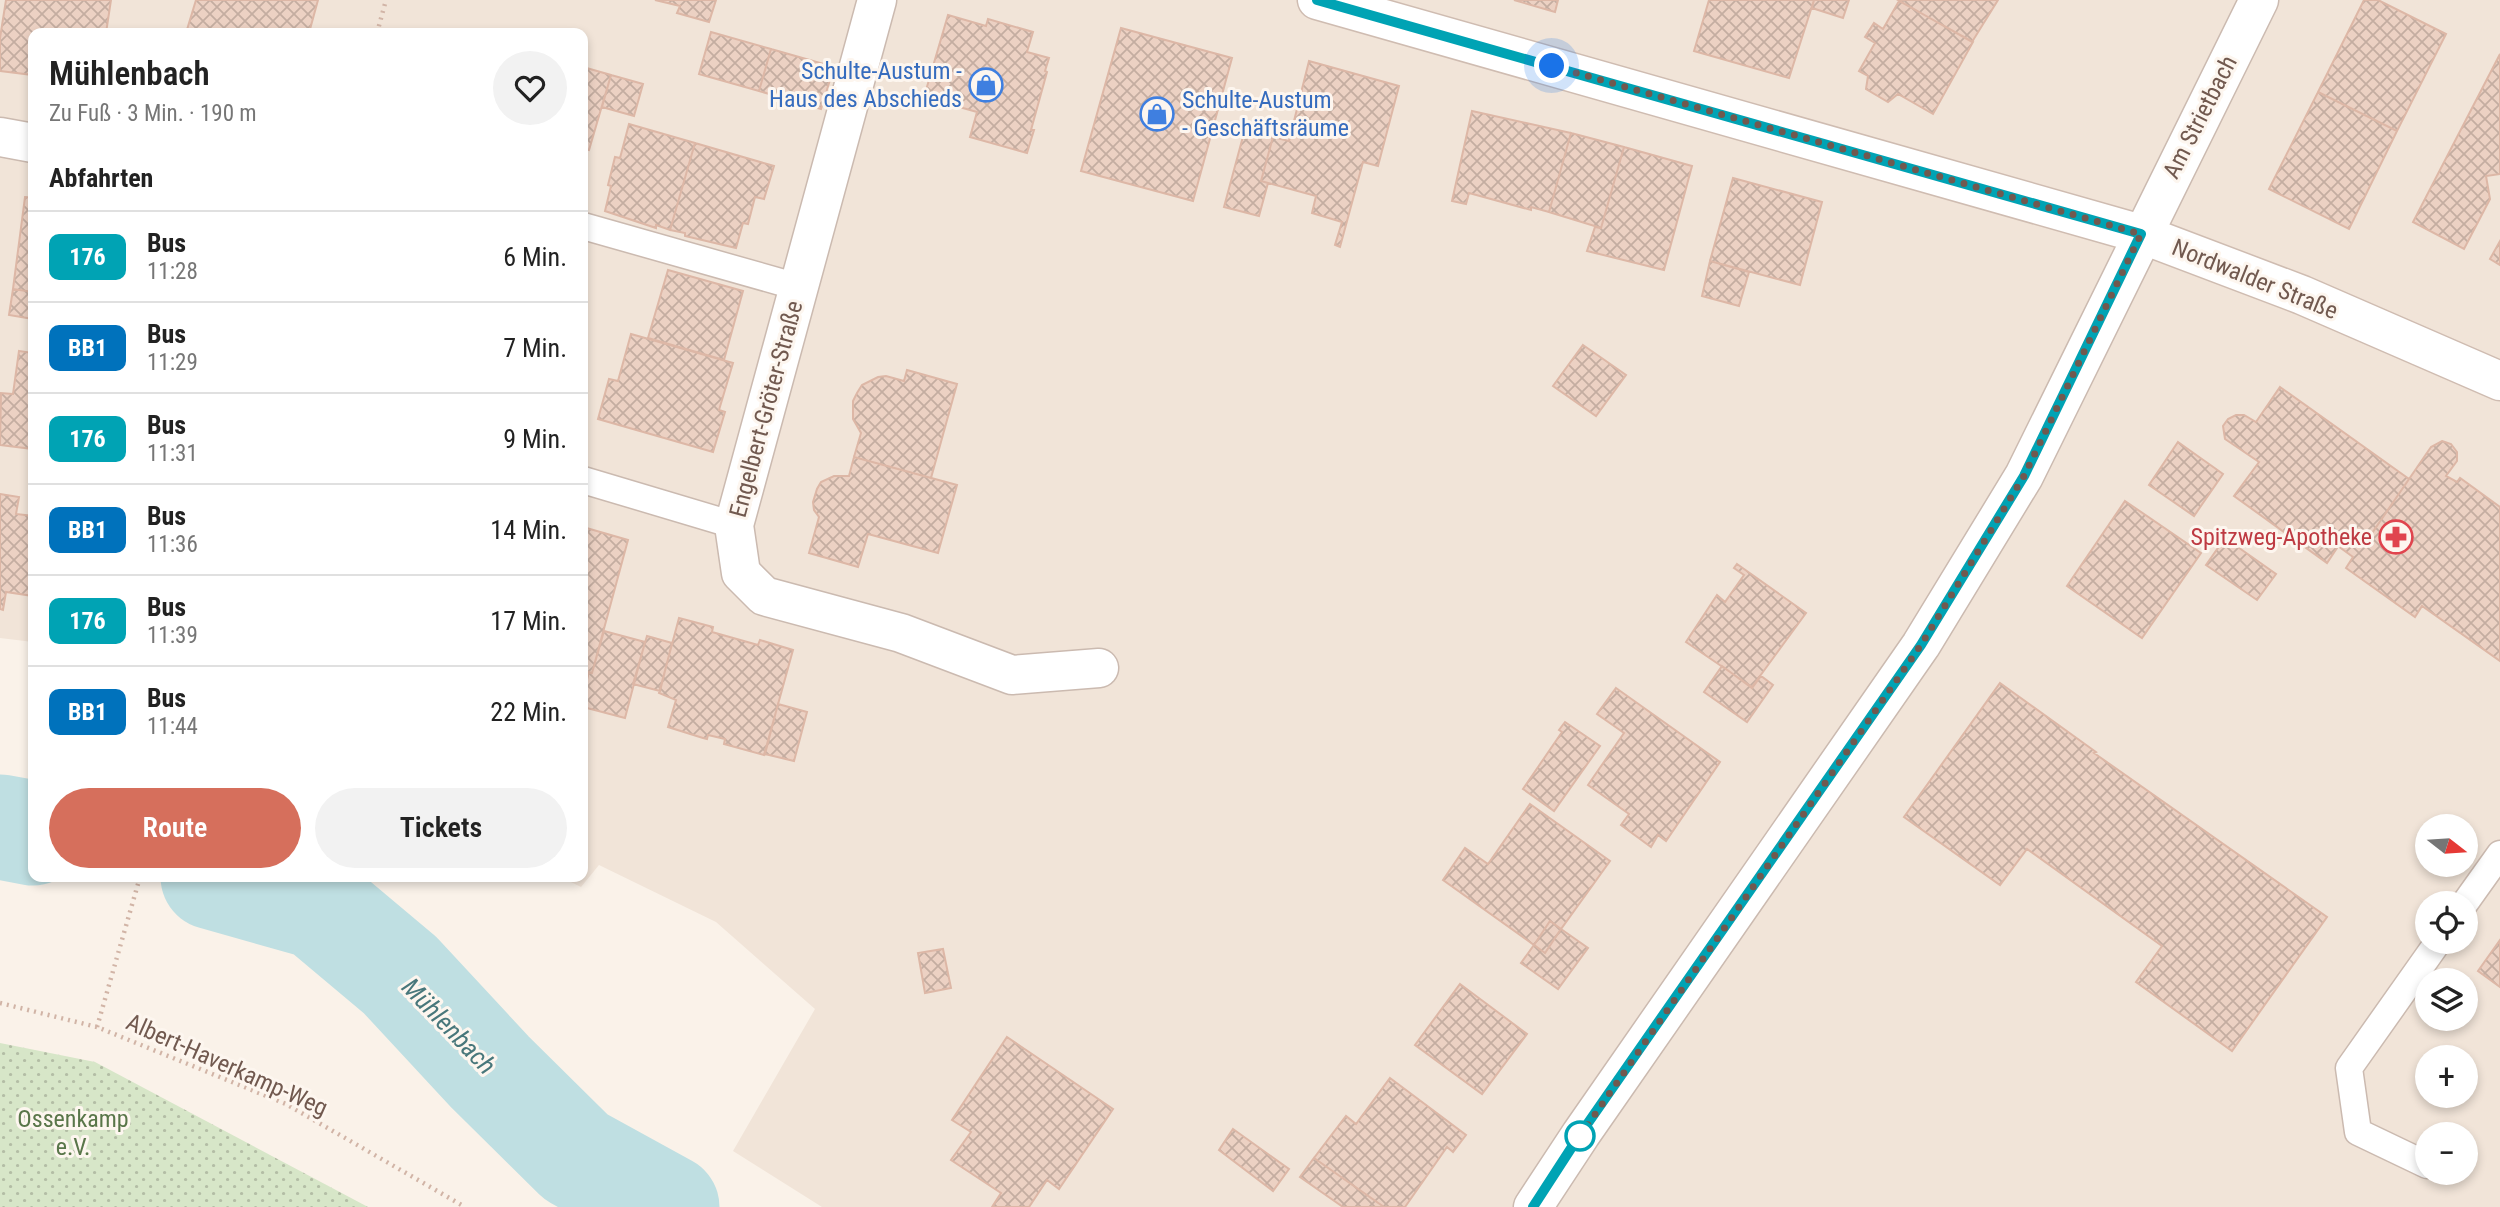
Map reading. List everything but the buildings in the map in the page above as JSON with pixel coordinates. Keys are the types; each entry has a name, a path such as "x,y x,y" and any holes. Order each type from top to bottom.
{"street":[{"name":"Engelbert-Gröter-Straße","path":"877,0 734,524 741,573 764,596 901,633 1012,675 1099,668"},
{"name":"Nordwalder Straße","path":"1317,0 2141,234 2302,295 2500,381"},
{"name":"Am Strietbach","path":"1534,1207 1581,1133 1921,645 2024,476 2141,234 2259,0"},
{"path":"0,137 28,141"}],"lane":[{"path":"588,227 799,287"},
{"path":"588,481 734,524"},
{"path":"2474,891 2500,854"},
{"path":"2415,1159 2357,1132 2349,1068 2430,954"}],"path":[{"path":"378,28 386,0"},
{"path":"97,1027 139,882"},
{"name":"Albert-Haverkamp-Weg","path":"0,1003 97,1027 286,1104 465,1207"}],"shaded area":[{"path":"0,0 2500,0 2500,1207 822,1207 733,1151 815,1009 716,922 599,865 588,878 588,28 28,28 28,641 0,638"},
{"path":"571,882 585,882 581,887"}],"green space":[{"name":"Ossenkamp e.V.","path":"0,1043 95,1062 368,1207 0,1207"}],"waterway":[{"name":"Mühlenbach","path":"0,827 28,832"},
{"name":"Mühlenbach","path":"231,882 319,907 400,975 490,1072 576,1157 667,1207"}],"bus line":[{"name":"176","path":"1317,0 2141,234 2024,476 1921,645 1581,1133 1533,1207"}],"place":[{"name":"Schulte-Austum - Haus des Abschieds","path":"986,85"},
{"name":"Schulte-Austum - Geschäftsräume","path":"1157,114"},
{"name":"Spitzweg-Apotheke","path":"2396,537"}],"route":[{"path":"1552,66 2141,234 2024,476 1921,645 1580,1136"}]}
